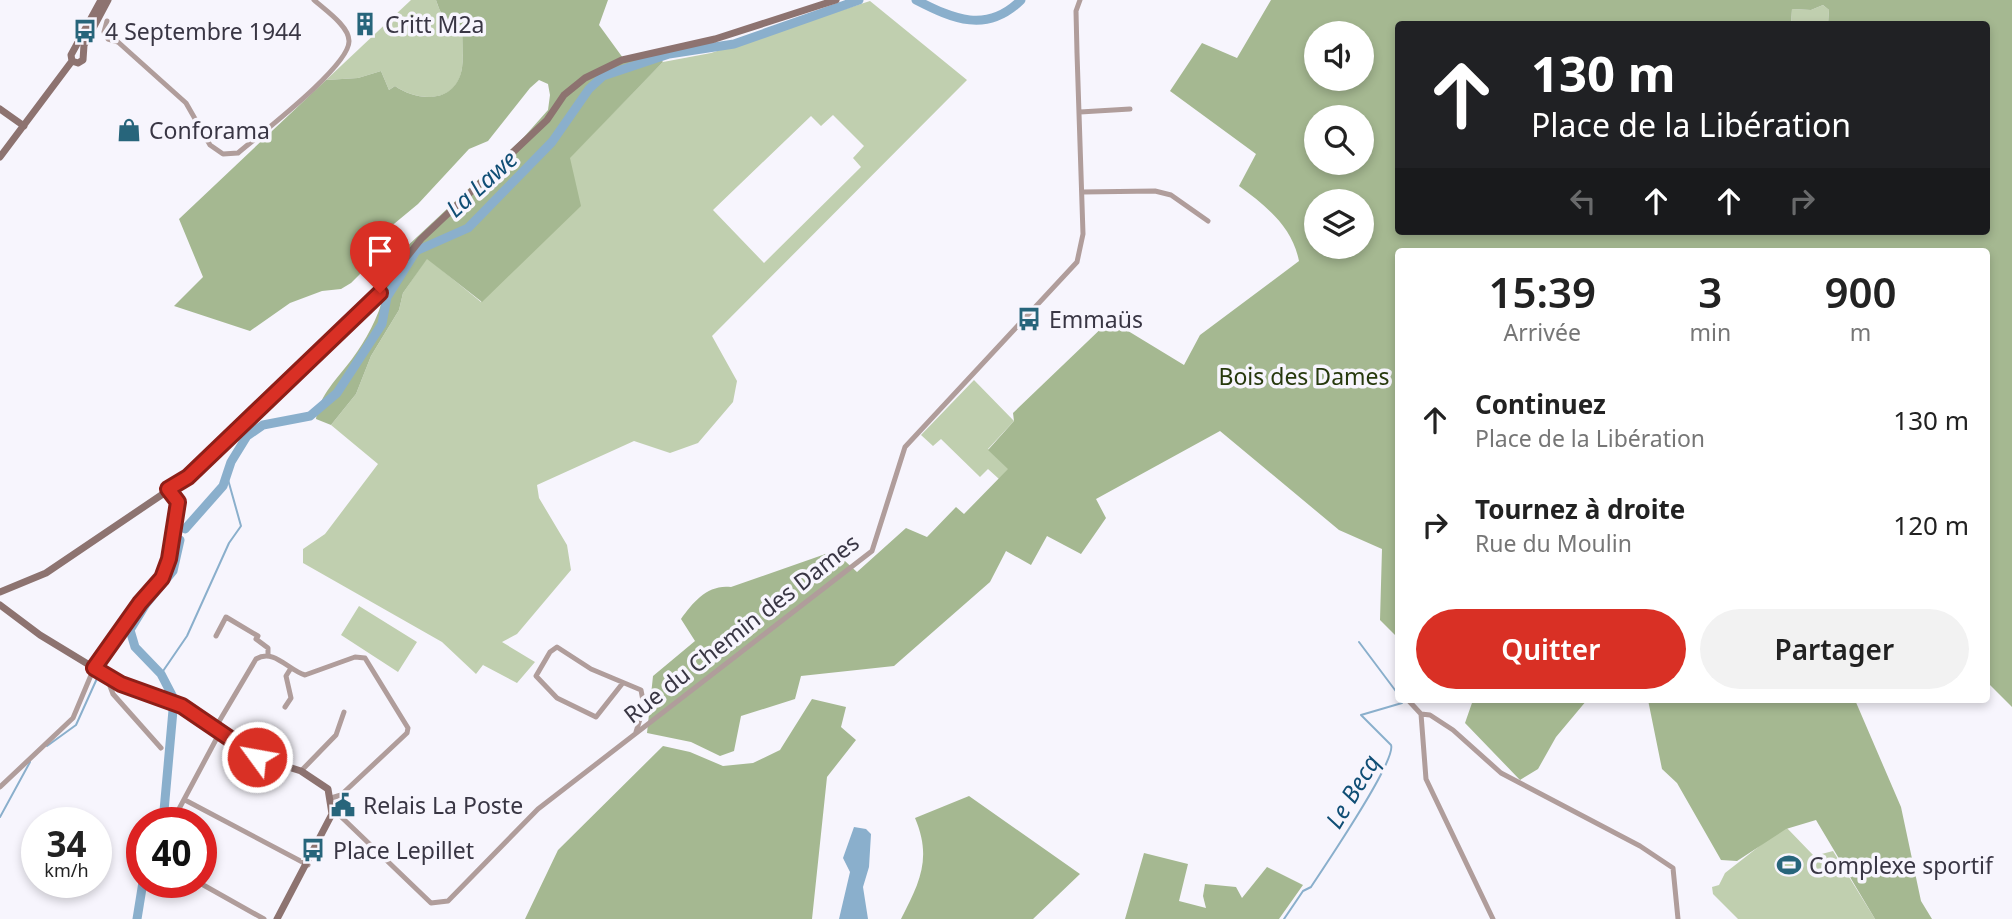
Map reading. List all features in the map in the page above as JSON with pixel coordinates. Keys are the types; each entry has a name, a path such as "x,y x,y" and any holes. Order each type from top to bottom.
{"street":[{"path":"0,157 72,61 78,63 83,60 79,51 85,26 101,0"},
{"path":"79,51 108,0"},
{"path":"107,21 104,32 108,39 118,42 186,103 210,145 223,154 238,153 317,86 347,52 349,40 344,29 314,0"},
{"path":"0,592 46,573 188,477 363,311 409,252 547,120 564,95 585,78 622,60 715,39 836,0"},
{"name":"Rue du Chemin des Dames","path":"332,808 407,883 431,903 441,904 448,901 538,809 872,551 905,447 1076,262 1083,234 1076,11 1080,0"},
{"path":"0,108 24,126"},
{"path":"1080,112 1130,109"},
{"path":"1083,192 1155,191 1171,195 1208,221"},
{"path":"0,787 73,718 140,603 162,578 169,559 178,502 168,489"},
{"path":"0,605 40,635 114,680 174,703 257,757 301,771 328,789 332,808 308,865 277,919"},
{"path":"216,636 226,617 258,636 256,639 268,648 268,655"},
{"path":"622,684 596,717 557,698 536,676 550,652 557,647 622,684 636,687 644,697 636,732"},
{"path":"181,807 237,691 256,659 268,655 305,675 355,657 365,658 408,728 408,733 341,795 331,798"},
{"path":"285,707 291,698 286,676 291,668"},
{"path":"114,680 110,686 113,694 161,748"},
{"path":"1411,703 1420,714 1426,779 1493,919"},
{"path":"301,771 336,735 344,712"},
{"path":"1420,714 1430,715 1453,730 1488,764 1517,783 1558,801 1673,868 1678,919"},
{"path":"185,800 308,865"},
{"path":"217,893 264,919"}],"green space":[{"path":"411,0 436,0 449,22 465,23 462,68 459,80 453,88 445,94 425,97 395,86 389,90 381,71 358,78 326,80"},
{"path":"436,0 608,0 599,25 623,58 655,52 663,62 570,158 581,206 482,302 427,259 403,293 399,310 371,356 356,394 331,425 316,419 318,410 325,394 357,352 375,320 384,295 374,294 386,279 386,266 524,137 548,110 548,84 539,80 530,88 488,141 469,149 418,204 383,233 362,272 351,283 341,289 322,291 290,303 250,331 174,306 203,277 179,219 326,80 358,78 381,71 389,90 395,86 425,97 444,94 452,88 462,68 464,24 449,22"},
{"name":"Bois des Dames","path":"1271,0 2012,0 2012,707 1990,685 1990,248 1395,248 1395,635 1380,620 1382,549 1339,530 1220,431 1096,499 1106,518 1081,554 1047,536 1031,565 1006,551 990,582 894,666 801,676 795,699 741,716 734,751 720,756 691,742 647,733 653,676 695,641 681,619 708,591 731,587 834,551 857,572 906,528 927,537 956,507 964,514 1008,469 988,450 1014,421 1013,413 1110,320 1184,365 1200,335 1299,261 1284,227 1268,209 1239,186 1256,154 1170,91 1202,43 1237,58"},
{"path":"870,1 967,80 712,336 737,381 733,402 698,443 670,453 634,441 537,485 539,498 567,545 571,570 517,634 502,642 535,662 517,683 483,665 486,661 476,674 442,642 303,563 303,549 325,534 378,464 331,425 356,394 371,356 399,310 403,293 427,258 481,302 569,158 663,62 711,53","holes":["833,115 864,146 853,158 861,167 764,263 713,210 811,116 821,126"]},
{"path":"1823,5 1829,10 1828,21 1791,21 1792,9 1811,10"},
{"path":"974,380 1014,421 988,449 1009,469 999,479 988,469 980,477 941,439 933,446 921,435"},
{"path":"359,606 417,642 398,672 341,635"},
{"path":"812,699 846,707 841,727 856,740 827,777 812,919 525,919 558,850 663,746 690,752 723,766 753,763 780,750"},
{"path":"1472,703 1584,703 1556,737 1538,769 1520,780 1465,723"},
{"path":"1649,703 1856,703 1901,807 1921,901 1932,919 1875,919 1816,820 1786,829 1737,861 1721,860 1677,783 1662,769"},
{"path":"969,796 1080,874 1033,919 901,919 922,870 923,845 915,818"},
{"name":"Complexe sportif","path":"1785,826 1814,856 1833,851 1875,919 1738,919 1713,894 1712,887 1719,885 1725,873"},
{"path":"1144,853 1188,864 1179,901 1206,908 1203,896 1205,884 1236,887 1242,898 1267,867 1303,885 1279,919 1125,919"}],"water":[{"path":"854,827 866,829 871,834 869,867 863,887 868,919 839,919 850,872 843,858"}],"waterway":[{"name":"La Lawe","path":"185,529 223,486 231,462 247,436 263,425 310,416 337,393 382,324 387,297 416,251 468,228 552,142 589,89 603,76 669,54 734,44 859,0"},
{"name":"La Lawe","path":"916,0 943,13 970,20 995,17 1021,0"},
{"path":"161,674 187,636 229,543 241,526 227,476"},
{"name":"La Lawe","path":"164,807 174,699 161,674 135,647 130,630 146,604 173,571 180,540"},
{"path":"102,669 130,630"},
{"name":"Le Becq","path":"1359,642 1395,690"},
{"path":"47,746 76,725 99,674"},
{"name":"Le Becq","path":"1284,919 1303,891 1311,887 1344,837 1390,755 1391,745 1361,715 1402,703"},
{"path":"0,817 30,762"},
{"name":"La Lawe","path":"137,919 140,898"}],"place":[{"name":"Critt M2a","path":"365,24"},
{"name":"4 Septembre 1944","path":"85,31"},
{"name":"Conforama","path":"129,130"},
{"name":"Emmaüs","path":"1029,319"},
{"name":"Relais La Poste","path":"343,805"},
{"name":"Place Lepillet","path":"313,850"},
{"name":"Complexe sportif","path":"1789,865"}],"route":[{"path":"257,757 219,734 182,706 121,684 94,668 165,571 178,502 168,489 188,477 254,416 380,293"}]}
